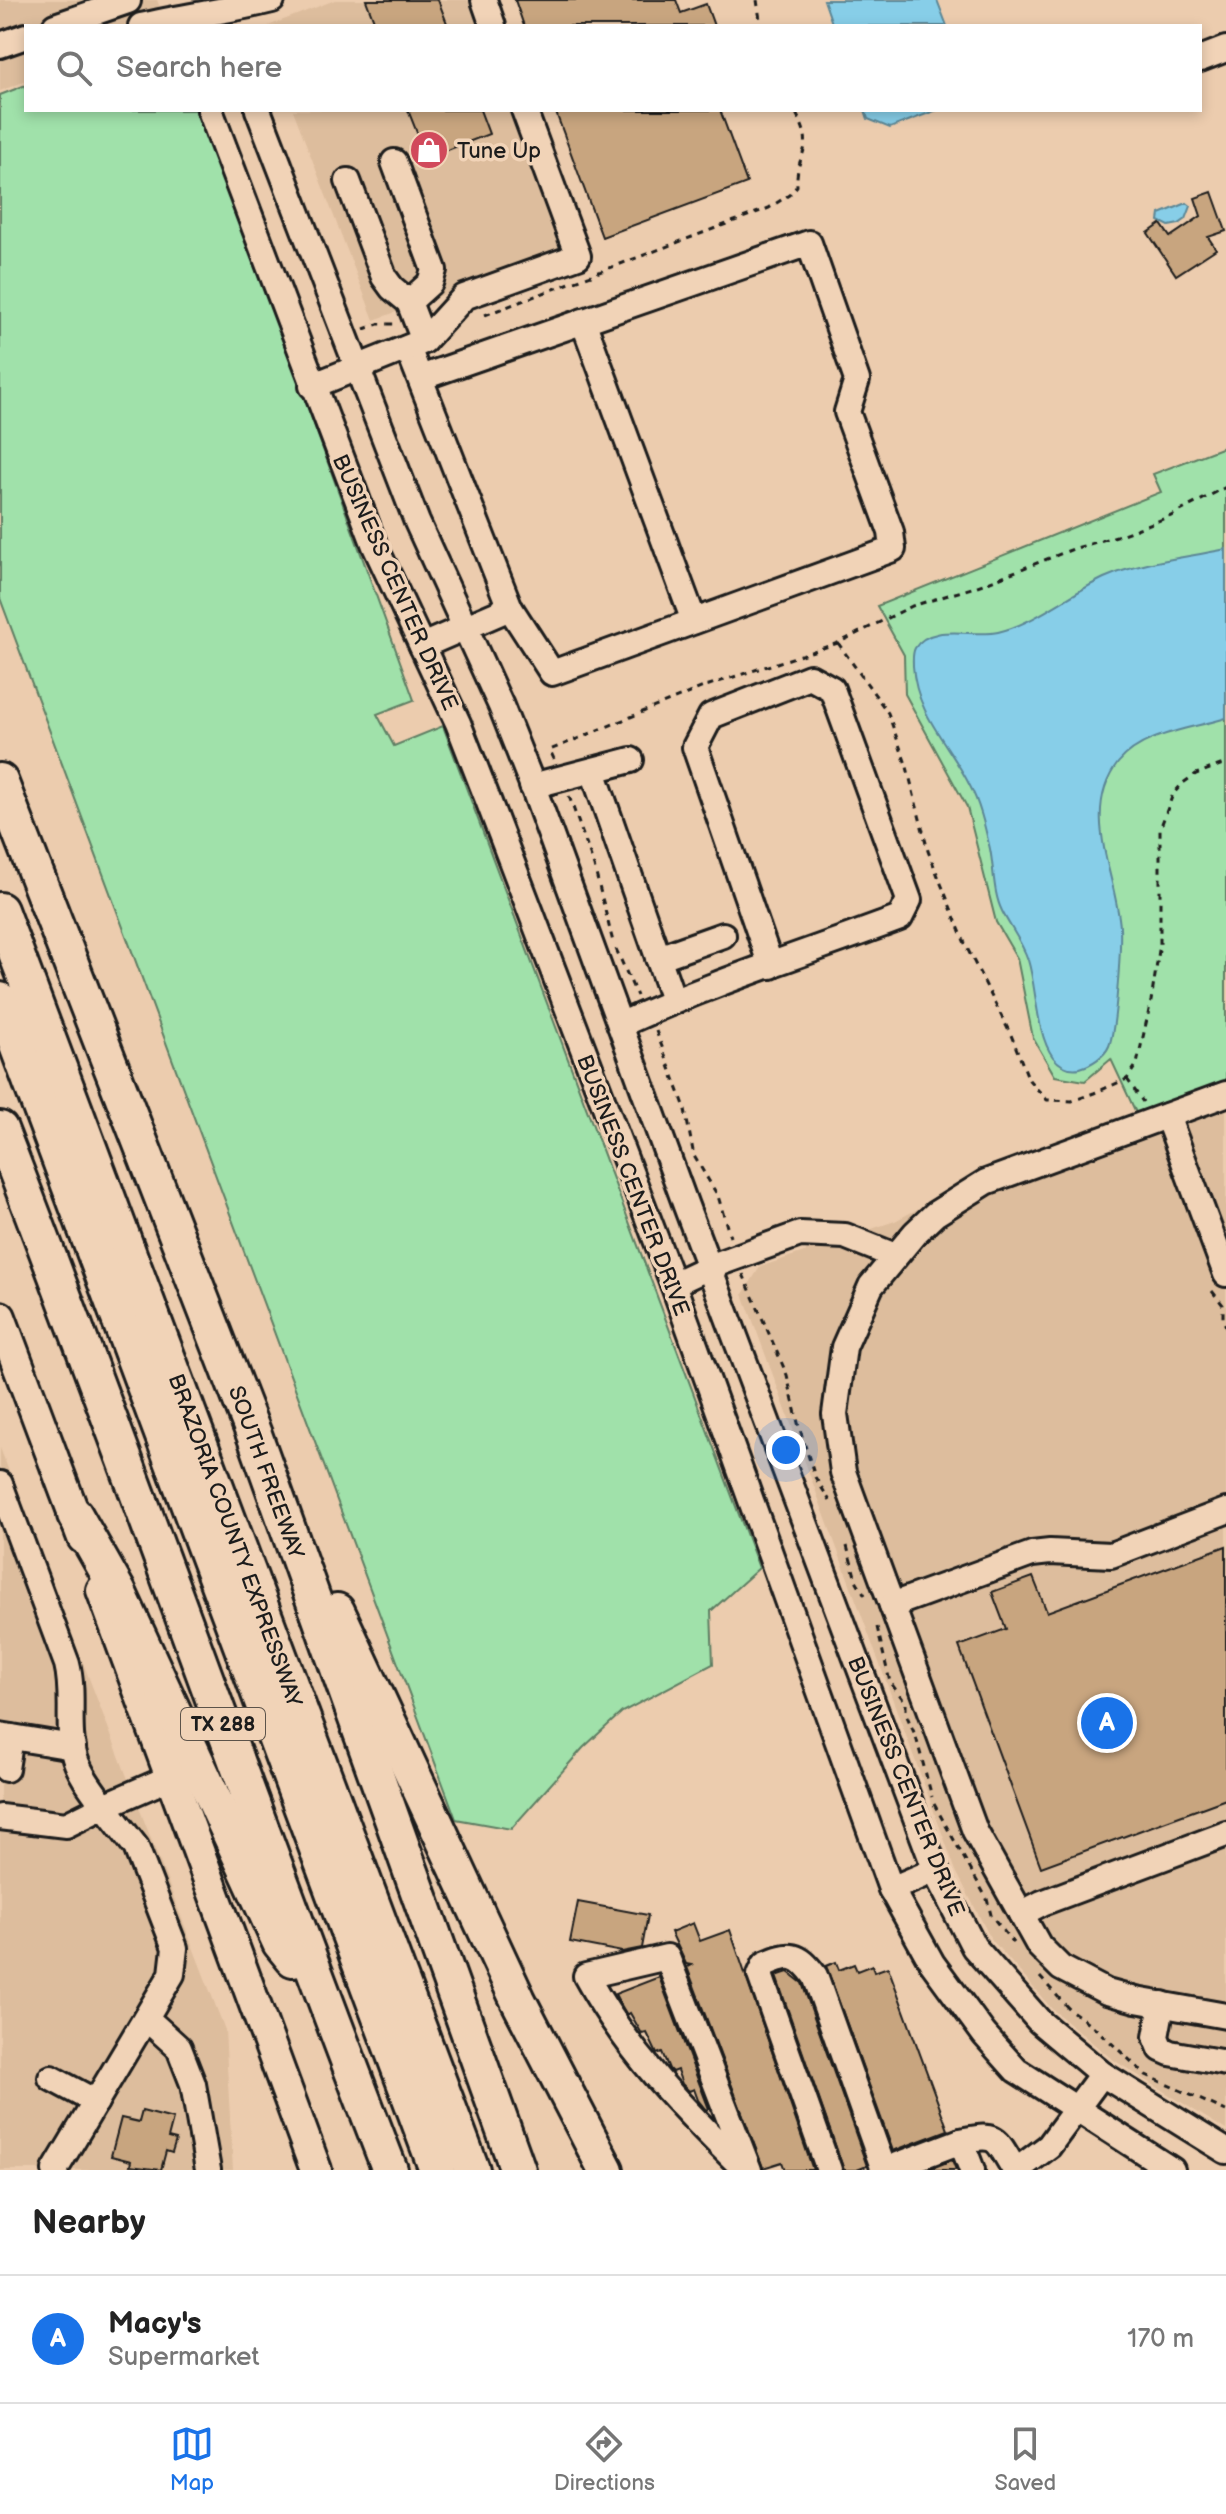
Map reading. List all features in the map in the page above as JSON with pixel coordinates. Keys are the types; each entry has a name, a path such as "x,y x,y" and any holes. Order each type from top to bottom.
{"highway":[{"name":"SOUTH FREEWAY","path":"0,781 255,1437 518,2170"},
{"name":"BRAZORIA COUNTY EXPRESSWAY","path":"0,910 472,2170"},
{"name":"BRAZORIA COUNTY EXPRESSWAY","path":"0,1000 437,2170"},
{"name":"TX 288","path":"0,1129 390,2170"},
{"path":"57,1277 88,1313 352,1984 386,2034"},
{"path":"255,1437 325,1702 492,2170"},
{"path":"255,1437 518,2000 606,2170"},
{"path":"75,1515 118,1591 280,1943 324,2000"}],"main road":[{"path":"0,1317 316,2170"}],"street":[{"path":"146,24 175,15 221,13 272,0"},
{"path":"484,0 492,24"},
{"path":"60,24 116,2 137,24"},
{"path":"0,45 24,37"},
{"path":"1202,58 1226,49"},
{"name":"BUSINESS CENTER DRIVE","path":"211,112 375,546 458,723 673,1284 891,1889 932,1963 984,2034 1016,2070 1172,2170"},
{"name":"BUSINESS CENTER DRIVE","path":"259,112 417,522 501,706 532,786 936,1870 974,1947 1040,2022 1102,2074 1226,2151"},
{"path":"312,386 416,344 464,297 578,256 525,112"},
{"path":"394,162 434,270 430,283 409,302"},
{"path":"348,181 384,277 409,302 420,378 510,608 552,673 893,549 891,532 847,412 857,380 809,243 420,378"},
{"path":"583,321 694,621"},
{"path":"422,646 510,608"},
{"path":"620,1025 673,1000 771,966 900,918 909,900 832,689 810,677 711,716 695,747 771,966"},
{"path":"532,786 631,760"},
{"path":"593,771 673,1000"},
{"path":"658,958 723,935"},
{"path":"1226,1094 986,1182 935,1214 871,1286 844,1347 835,1414 843,1472 880,1603 975,1831 1039,1946 1061,1968 1107,1992 1226,2016"},
{"path":"1167,1116 1226,1274"},
{"path":"673,1284 709,1267 800,1234 845,1236 895,1256"},
{"path":"0,1484 10,1544 67,1664 72,1686 73,1747 84,1778 136,1847 175,1948 172,1974 55,2170"},
{"path":"880,1603 1032,1554 1111,1555 1226,1511"},
{"path":"6,1769 6,1736 73,1747"},
{"path":"0,1817 66,1825 171,1777"},
{"path":"1021,1914 1042,1903 1226,1834"},
{"path":"891,1889 936,1870"},
{"path":"829,2170 760,1975 765,1964 782,1957 794,1956 807,1965 815,1976 885,2170 961,2141 983,2136 996,2140 1016,2170 1049,2146 1102,2074"},
{"path":"667,1957 747,2170 642,2062 601,2004 586,1976 667,1957"},
{"path":"1162,2004 1156,2037 1161,2049 1226,2063"},
{"path":"146,2018 179,2048 193,2084 208,2170"},
{"path":"51,2078 96,2102"},
{"path":"961,2141 972,2170"}],"path":[{"path":"757,0 761,24"},
{"path":"485,315 769,208 789,195 797,186 796,172 807,140 795,112"},
{"path":"834,1510 815,1477 787,1375 736,1257 718,1196 694,1156 684,1105 646,1013 623,969 594,866 550,750 706,686 838,643 912,606 975,587 1171,516 1226,487"},
{"path":"838,643 888,713 907,767 928,851 966,946 1011,1035 1029,1080 1047,1100 1072,1101 1127,1079 1133,1072 1151,1001 1160,944 1160,829 1173,794 1183,783 1196,774 1226,763"},
{"path":"847,1545 856,1580 880,1603"},
{"path":"876,1625 890,1682 906,1703 906,1714 916,1737 933,1803 987,1899 991,1915 1017,1948"},
{"path":"1038,1975 1069,2009 1094,2027 1146,2075 1226,2111"}],"shaded area":[{"path":"0,0 157,0 166,24 24,24 24,82 0,91"},
{"path":"335,0 468,0 477,24 273,24"},
{"path":"294,112 511,112 564,251 374,320"},
{"path":"1226,1083 1226,2130 1112,2059 1052,2009 991,1939 956,1871 743,1294 760,1267 895,1221 970,1181"},
{"path":"0,1448 225,2030 233,2170 0,2170"}],"green space":[{"path":"24,86 24,112 201,112 414,700 377,714 394,746 443,726 759,1568 711,1611 713,1664 622,1712 583,1748 511,1829 456,1819 0,598 0,95"},
{"path":"1226,446 1226,1083 1138,1117 1111,1059 1085,1081 1055,1076 1033,1038 1017,958 996,922 967,807 905,694 904,655 877,606 1161,492 1153,474"}],"water":[{"path":"824,0 937,0 946,24 832,24"},
{"path":"866,112 932,112 890,128 868,119"},
{"path":"1187,203 1191,206 1186,219 1179,224 1169,226 1159,221 1160,214"},
{"path":"1226,549 1226,718 1153,738 1128,753 1107,782 1101,822 1120,927 1114,1023 1109,1046 1101,1057 1084,1067 1068,1068 1053,1057 1047,1047 1028,960 997,896 990,849 979,808 961,769 920,699 915,683 914,650 931,635 988,633 1012,628 1118,572"}],"building":[{"path":"366,0 438,0 447,24 375,24"},
{"path":"515,0 676,0 681,13 706,4 713,24 523,24"},
{"path":"409,112 481,112 489,134 427,158"},
{"path":"556,112 721,112 747,183 602,237"},
{"path":"1212,192 1226,231 1208,237 1216,249 1176,275 1148,233 1161,224 1170,237 1201,216 1195,198"},
{"path":"1226,1546 1226,1799 1041,1867 959,1646 1006,1629 992,1592 1033,1577 1047,1612"},
{"path":"578,1902 648,1915 642,1948 622,1952 570,1942"},
{"path":"693,1923 700,1941 730,1930 813,2170 785,2170 782,2162 763,2168 687,1967 691,1965 686,1964 671,1932"},
{"path":"836,1962 839,1970 854,1964 857,1971 872,1965 874,1972 888,1967 948,2130 893,2151 826,1966"},
{"path":"788,1972 802,1983 867,2166 857,2170 844,2170 776,1976"},
{"path":"659,1977 709,2109 706,2110 698,2100 694,2089 689,2091 682,2084 677,2070 672,2072 669,2069 662,2052 657,2054 647,2033 642,2034 615,1994"},
{"path":"142,2111 173,2119 168,2138 176,2140 172,2153 166,2151 161,2170 130,2166 131,2161 111,2156 121,2118 139,2122"},
{"path":"952,2160 956,2170 927,2170"}],"place":[{"name":"Tune Up","path":"429,150"},
{"name":"Macy's","path":"1107,1723"}]}
